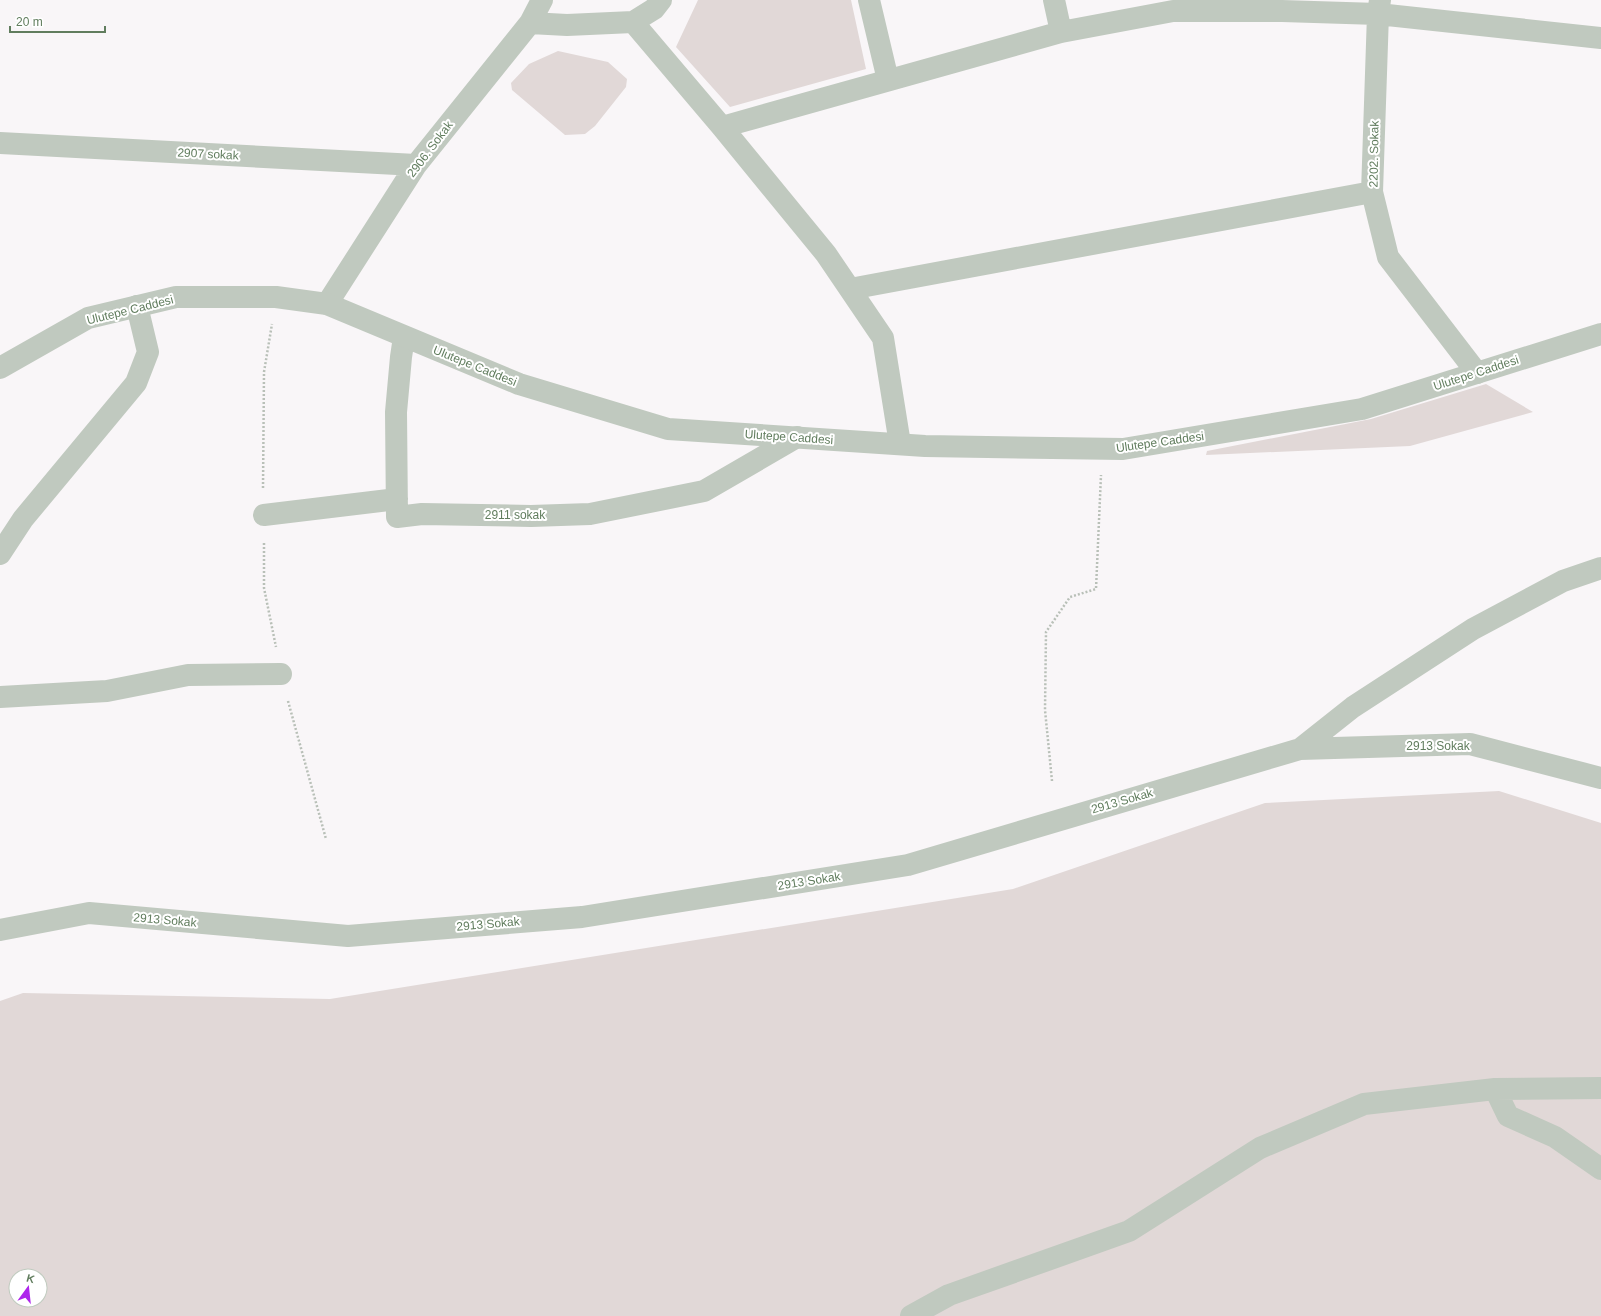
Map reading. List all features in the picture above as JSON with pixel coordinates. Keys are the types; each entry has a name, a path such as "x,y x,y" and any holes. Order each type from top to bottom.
{"street":[{"name":"2906. Sokak","path":"327,304 416,165 530,23 542,0"},
{"path":"530,23 567,25 633,22 654,8 661,0"},
{"path":"869,0 888,80"},
{"path":"1054,0 1061,32"},
{"path":"722,128 1061,32 1173,11 1282,11 1379,7 1601,38"},
{"name":"2202. Sokak","path":"1379,7 1372,192 1388,257 1477,373"},
{"path":"633,22 826,254 883,338 900,444"},
{"name":"2907 sokak","path":"0,143 416,165"},
{"path":"850,289 1372,192"},
{"name":"Ulutepe Caddesi","path":"0,368 88,318 176,297 276,297 327,304 518,384 668,429 932,446 1123,449 1362,409 1601,334"},
{"path":"0,554 23,519 136,383 148,352 137,306"},
{"name":"2911 sokak","path":"404,337 396,412 397,517 422,514 531,516 590,514 704,491 796,438"},
{"path":"264,515 397,499"},
{"path":"1300,749 1353,707 1473,629 1563,582 1601,568"},
{"path":"0,697 107,691 188,675 281,674"},
{"name":"2913 Sokak","path":"0,930 89,913 348,936 582,917 908,865 1300,749 1470,744 1601,778"},
{"path":"911,1316 949,1295 1129,1231 1260,1148 1364,1104 1494,1089 1601,1088"},
{"path":"1494,1089 1508,1116 1556,1137 1601,1169"}],"path":[{"path":"1052,781 1045,710 1046,632 1070,597 1096,589 1102,449"},
{"path":"281,674 326,839"}],"shaded area":[{"path":"698,0 851,0 866,69 730,107 676,47"},
{"path":"558,51 608,62 627,79 626,87 595,126 585,134 565,135 512,90 511,83 529,64"},
{"path":"1486,384 1533,412 1410,446 1206,455 1207,451 1371,419"},
{"path":"1499,791 1601,823 1601,1316 0,1316 0,1001 23,993 330,999 1013,889 1265,803"}]}
